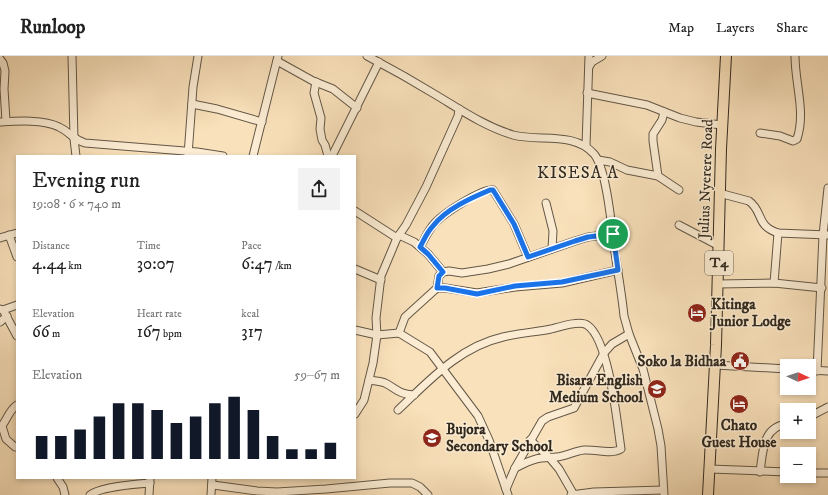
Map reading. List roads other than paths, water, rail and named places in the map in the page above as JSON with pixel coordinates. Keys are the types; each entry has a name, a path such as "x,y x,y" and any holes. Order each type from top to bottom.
{"highway":[{"name":"Julius Nyerere Road","path":"708,495 715,365 719,246 719,193 726,56"}],"street":[{"path":"72,56 74,139 76,155"},
{"path":"188,154 198,56"},
{"path":"367,56 469,116 486,124 515,135 574,141 586,146 598,160 607,197 624,316 629,334 643,369 658,429 661,446 664,492 594,492 573,495 559,469 549,457 530,440"},
{"path":"586,146 589,56"},
{"path":"589,68 592,62 602,56"},
{"path":"760,133 780,136 793,141 797,139 800,130 800,110 795,56"},
{"path":"253,155 278,58 316,82 332,89 357,108"},
{"path":"0,59 5,67 3,121 48,123 62,129 74,139 85,144 206,155"},
{"path":"333,155 379,62"},
{"path":"316,82 314,93 321,118 320,134 328,155"},
{"path":"587,92 647,105 696,122 722,125"},
{"path":"192,104 218,109 262,122"},
{"path":"356,412 364,400 369,380 377,335 376,318 381,280 385,267 398,236 406,225 426,187 458,116 459,109"},
{"path":"658,176 654,153 653,134 662,120 664,112"},
{"path":"598,160 610,162 628,170 658,176 679,190"},
{"path":"814,359 822,288 828,188"},
{"path":"420,247 428,232 440,219 471,198 493,190 514,224 528,257"},
{"path":"719,193 749,201 765,227 770,231 778,233 826,235"},
{"path":"546,203 553,231 553,245"},
{"path":"356,212 398,236 414,242 428,254 443,272"},
{"path":"679,225 719,246"},
{"path":"0,238 16,233"},
{"path":"774,284 778,233"},
{"path":"400,333 405,317 437,288 439,276 443,272 449,271 462,273 509,264 553,245 560,246 588,237 613,234"},
{"path":"9,235 16,254"},
{"path":"356,269 381,280"},
{"path":"437,288 477,294 515,286 562,282 618,270"},
{"path":"718,284 774,284 822,288"},
{"path":"0,322 3,312 16,306"},
{"path":"3,312 16,334"},
{"path":"398,410 442,369 461,355 485,343 503,336 534,332 579,323 587,325 592,330 604,353 621,449 608,451 586,450 564,454 558,457 540,458 515,468"},
{"path":"356,330 377,335 400,333 430,352 478,416 497,461 507,492"},
{"path":"507,492 515,468 542,421 548,417 574,408 604,353 612,344 629,334"},
{"path":"599,342 612,344"},
{"path":"715,365 780,369"},
{"path":"816,371 828,371"},
{"path":"369,380 383,382 394,390 405,395 414,395"},
{"path":"15,447 6,439 1,427 9,412 16,406"},
{"path":"816,414 828,407"},
{"path":"760,472 765,440 768,435 780,426"},
{"path":"710,469 780,472"},
{"path":"816,473 828,473"},
{"path":"58,479 63,487 65,495"},
{"path":"90,495 97,491 150,480 149,495"},
{"path":"211,495 212,481 257,491 278,493 390,483 412,483 420,487 428,495"}],"place":[{"name":"Kitinga Junior Lodge","path":"697,313"},
{"name":"Soko la Bidhaa","path":"740,361"},
{"name":"Bisara English Medium School","path":"657,389"},
{"name":"Chato Guest House","path":"739,404"},
{"name":"Bujora Secondary School","path":"432,438"}],"district":[{"name":"KISESA A","path":"578,173"}]}
